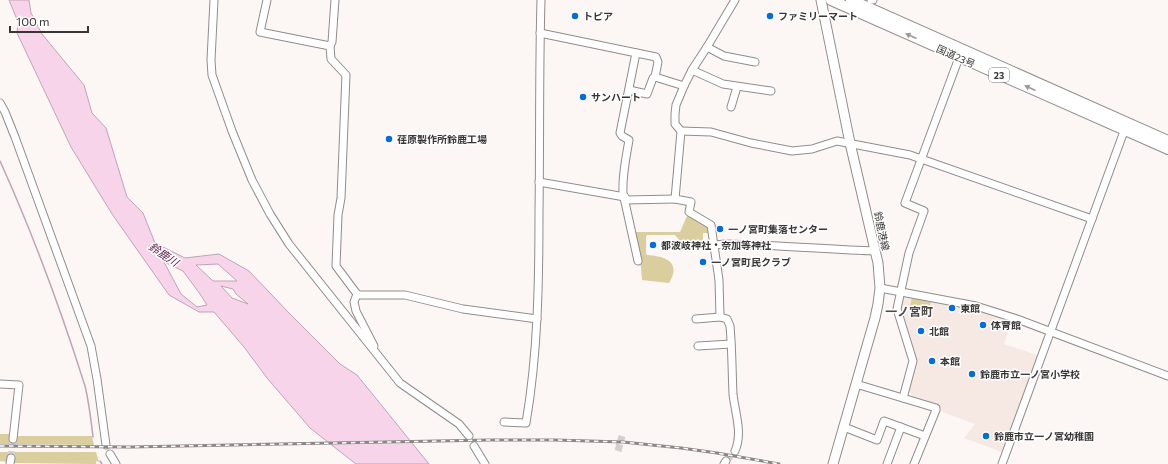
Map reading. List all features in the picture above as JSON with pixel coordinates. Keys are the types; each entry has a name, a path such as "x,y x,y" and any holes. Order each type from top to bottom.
{"highway":[{"name":"国道23号","path":"831,0 1168,150"},
{"name":"国道23号","path":"852,0 1168,141"}],"main road":[{"name":"鈴鹿港線","path":"821,0 850,143 875,251 880,288 875,318 844,427 836,463"}],"street":[{"path":"214,0 211,60 212,75 232,131 252,180 270,214 289,244 400,383 459,424 469,436"},
{"path":"267,0 260,32 330,46"},
{"path":"335,0 332,42 330,46 331,59 346,75 341,198 338,215 336,266 357,294 360,295 405,295 463,309 537,319"},
{"path":"504,422 526,423 531,394 537,319 541,0"},
{"path":"675,199 680,131 676,124 676,105 692,70 735,0"},
{"path":"540,33 656,57 658,62 655,77 653,78 647,94 629,90"},
{"path":"707,47 724,56 754,62"},
{"path":"636,54 620,133 629,140 623,183 638,261"},
{"path":"903,398 913,361 897,309 909,252 924,211 905,204 957,64"},
{"path":"692,70 723,84 771,91"},
{"path":"655,77 684,86"},
{"path":"731,107 737,87"},
{"path":"0,103 15,137 91,346 98,379 106,445"},
{"path":"680,131 712,132 751,144 792,151 812,149 837,141 921,158 1092,219"},
{"path":"1002,464 1123,134"},
{"path":"539,182 625,199 675,199 691,202 688,212 711,224 719,280 720,317"},
{"path":"715,245 788,246 875,251"},
{"path":"880,288 968,304 1050,332 1168,376"},
{"path":"357,294 354,302 356,311 379,357"},
{"path":"696,319 720,317 727,319 730,326 733,394 738,431 738,443 735,451"},
{"path":"698,346 731,344"},
{"path":"0,384 19,385 12,439"},
{"path":"856,384 936,408 914,464"},
{"path":"844,427 877,440 884,421 925,436"},
{"path":"887,464 901,427"},
{"path":"474,446 485,464"},
{"path":"110,454 116,464"}],"shaded area":[{"path":"689,215 708,226 709,233 703,233 703,243 683,244 675,235 647,235 647,255 665,259 670,262 674,270 673,276 669,283 642,280 634,233 680,232 687,216"},
{"name":"鈴鹿市立一ノ宮小学校","path":"906,295 969,306 1012,321 1004,344 1040,356 1005,451 1002,452 964,438 975,424 945,413 940,410 941,406 914,399 907,387 914,361 899,310 902,296"},
{"path":"912,298 931,301 929,310 910,306"},
{"path":"0,434 9,434 9,439 14,439 16,436 92,436 94,445 0,444"},
{"path":"0,452 96,452 99,462 96,461 96,464 14,463 13,458 7,458 7,462 0,461"}],"water":[{"name":"鈴鹿川","path":"9,0 29,0 31,13 42,34 84,85 92,113 106,128 127,197 143,213 155,243 185,258 219,254 249,271 340,364 357,375 429,464 356,464 310,428 267,378 244,347 214,312 199,312 169,295 112,214 71,147 17,33 18,22","holes":["164,262 183,271 207,305 197,307 181,294","218,264 237,281 213,281 196,265","221,286 233,289 236,294 248,304 232,298"]}],"waterway":[{"path":"0,161 35,244 66,329 85,386 93,437"}],"tunnel":[{"path":"618,451 622,436"},
{"path":"11,458 13,439"},
{"path":"726,461 735,451"}],"railway":[{"path":"0,446 131,447 555,440 623,442 681,448 779,464"}],"place":[{"name":"トピア","path":"575,16"},
{"name":"ファミリーマート","path":"770,16"},
{"name":"サンハート","path":"583,97"},
{"name":"荏原製作所鈴鹿工場","path":"389,139"},
{"name":"一ノ宮町集落センター","path":"720,229"},
{"name":"都波岐神社・奈加等神社","path":"653,245"},
{"name":"一ノ宮町民クラブ","path":"703,262"},
{"name":"東館","path":"952,308"},
{"name":"体育館","path":"983,325"},
{"name":"北館","path":"921,331"},
{"name":"本館","path":"932,361"},
{"name":"鈴鹿市立一ノ宮小学校","path":"972,374"},
{"name":"鈴鹿市立一ノ宮幼稚園","path":"986,436"}],"district":[{"name":"一ノ宮町","path":"909,311"}]}
